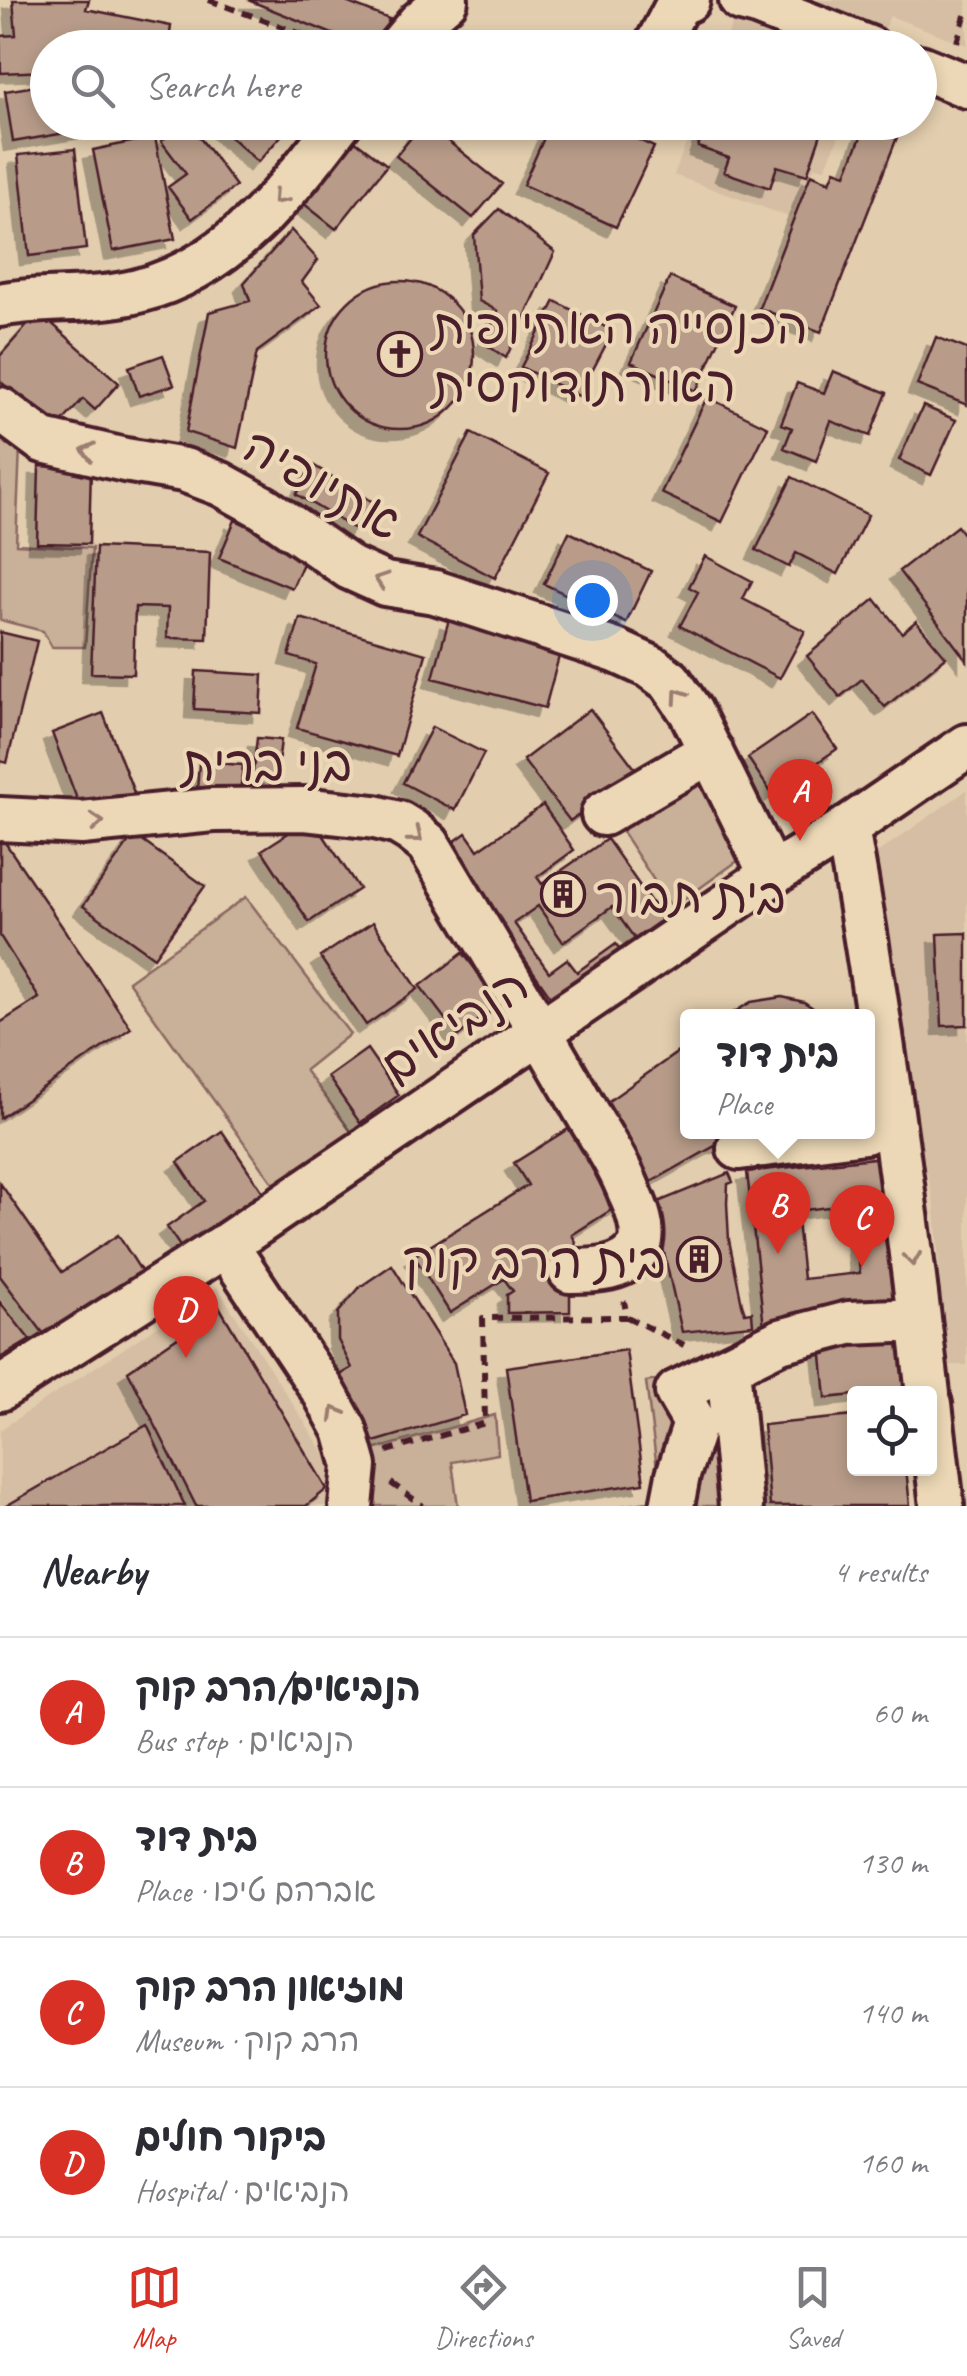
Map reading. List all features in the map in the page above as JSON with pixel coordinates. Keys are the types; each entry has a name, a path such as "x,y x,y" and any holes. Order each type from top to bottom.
{"street":[{"path":"413,30 446,0"},
{"path":"664,30 678,4 688,0"},
{"path":"749,2 822,30"},
{"path":"937,74 967,86"},
{"path":"0,305 138,291 203,265 272,207 326,140"},
{"name":"אתיופיה","path":"0,409 43,441 184,470 222,484 350,568 385,584 435,592 616,650 651,667 670,681 691,712 772,875"},
{"name":"הנביאים","path":"0,1389 226,1246 967,746"},
{"path":"604,814 711,751"},
{"name":"בני ברית","path":"0,820 81,823 214,810 303,809 375,817 412,830 428,844 630,1192 642,1236 639,1248 618,1266"},
{"path":"846,828 871,963 872,1009"},
{"path":"875,1097 876,1130 919,1320 927,1386"},
{"path":"739,1148 808,1139"},
{"path":"226,1246 346,1430 369,1500"},
{"path":"570,1271 618,1266"},
{"path":"672,1506 695,1423 677,1392 780,1341 849,1323 919,1320"},
{"path":"728,1367 741,1506"},
{"path":"937,1464 942,1506"}],"path":[{"path":"208,0 290,30"},
{"path":"618,1266 627,1317"},
{"path":"423,1506 390,1482 387,1450 485,1422 482,1318 627,1317 728,1367"},
{"path":"369,1500 390,1482"}],"shaded area":[{"path":"741,0 967,0 967,45 937,34 937,30 890,16 884,30 730,30"},
{"path":"687,140 837,140 825,168 814,167 790,217 674,175"},
{"path":"0,435 20,447 16,544 92,548 85,647 52,647 43,631 0,620"},
{"path":"702,769 743,857 672,908 615,821"},
{"path":"967,790 967,1365 946,1365 935,1207 857,867"},
{"path":"246,897 350,1034 305,1070 356,1138 276,1187 128,981"},
{"path":"217,1287 340,1477 331,1506 0,1506 0,1430"},
{"path":"751,1361 765,1506 621,1506 661,1500 646,1382"},
{"path":"495,1415 498,1454 452,1462 458,1506 362,1506 367,1452"}],"building":[{"path":"13,0 89,0 86,9 171,26 170,30 30,30 30,72 1,73 0,36 16,35"},
{"path":"248,0 341,0 389,19 385,30 322,30"},
{"path":"30,87 30,139 13,142 5,91"},
{"path":"156,140 175,239 113,251 93,150"},
{"path":"202,140 236,186 192,219 168,187 186,174 161,141"},
{"path":"234,140 277,140 258,162"},
{"path":"354,140 387,165 336,229 303,203"},
{"path":"409,140 447,140 502,184 473,218 396,156"},
{"path":"543,140 639,140 654,147 616,227 523,185"},
{"path":"700,140 819,140 807,175 777,166 770,188 724,172 729,158 698,147"},
{"path":"860,140 896,140 821,332 759,308 811,174 830,182 835,170 846,174"},
{"path":"75,149 86,249 29,256 18,155"},
{"path":"499,209 555,252 506,358 484,343 498,311 479,301 474,235"},
{"path":"291,230 318,260 302,282 321,305 257,352 237,448 186,432 209,312 250,301 244,283"},
{"path":"670,277 735,306 696,391 631,362"},
{"name":"הכנסייה האתיופית האורתודוקסית","path":"400,281 428,287 452,303 468,327 474,355 468,383 452,407 428,423 400,429 372,423 348,407 332,383 326,355 332,327 348,303 372,287"},
{"path":"555,301 613,331 579,396 521,367"},
{"path":"39,312 119,383 95,410 83,399 55,430 0,381 0,356"},
{"path":"936,337 967,349 967,405 917,385"},
{"path":"163,355 174,385 139,396 129,367"},
{"path":"833,371 887,393 870,436 831,421 816,461 784,448 792,428 781,424 797,383 824,393"},
{"path":"707,397 768,427 722,522 661,493"},
{"path":"923,406 956,420 931,475 899,460"},
{"path":"471,433 549,473 495,578 417,537"},
{"path":"313,465 373,502 356,530 296,494"},
{"path":"39,466 91,467 89,544 37,543"},
{"path":"792,477 868,515 838,574 796,553 789,567 756,550"},
{"path":"235,520 309,550 292,588 219,558"},
{"path":"957,526 967,539 967,661 899,571"},
{"path":"569,532 651,571 626,623 544,584"},
{"path":"96,547 210,552 207,639 167,638 168,608 135,607 133,674 91,673"},
{"path":"705,556 752,581 743,599 805,631 780,678 680,626 698,592 689,587"},
{"path":"875,599 902,633 916,621 946,657 885,707 862,679 840,697 807,656"},
{"path":"300,618 426,654 397,756 297,728 316,664 289,656"},
{"path":"449,619 561,649 545,708 433,678"},
{"path":"0,632 37,641 7,763 0,761"},
{"path":"196,671 263,675 261,713 194,709"},
{"path":"590,709 637,771 570,821 523,760"},
{"path":"103,713 135,795 83,815 52,733"},
{"path":"812,714 837,749 772,794 748,758"},
{"path":"432,727 484,753 455,810 403,783"},
{"path":"257,738 281,740 275,790 251,787"},
{"path":"199,762 243,765 240,794 197,791"},
{"name":"בית תבור","path":"543,805 574,850 537,877 542,884 607,839 663,919 635,939 612,907 563,942 538,906 514,923 549,972 567,959 577,972 616,944 623,955 555,1003 447,847 466,833 478,850"},
{"path":"312,818 359,889 309,922 262,850"},
{"path":"0,835 131,1028 0,1118 0,1023 39,998 0,936"},
{"path":"134,835 205,886 154,957 83,906"},
{"path":"373,922 418,989 366,1025 320,957"},
{"path":"967,933 967,1025 942,1026 938,934"},
{"path":"463,953 501,1003 458,1036 420,986"},
{"path":"782,997 814,1009 740,1009 751,1002"},
{"path":"367,1049 399,1095 360,1123 328,1077"},
{"path":"680,1051 680,1139 730,1141 644,1186 600,1107"},
{"path":"573,1126 622,1203 572,1235 576,1242 570,1262 570,1312 507,1313 507,1295 513,1291 504,1279 450,1313 414,1256 528,1185 514,1163"},
{"path":"222,1131 267,1198 185,1254 167,1227 204,1201 178,1162"},
{"path":"892,1156 908,1311 764,1327 747,1172","holes":["853,1204 860,1273 803,1279 796,1211"]},
{"name":"בית הרב קוק","path":"729,1173 733,1182 728,1184 729,1240 742,1304 745,1313 752,1312 753,1325 682,1332 653,1204"},
{"path":"0,1183 62,1272 118,1235 145,1277 47,1338 0,1276"},
{"path":"392,1265 454,1363 465,1415 374,1442 335,1378 352,1368 338,1340 338,1313 360,1287"},
{"path":"0,1302 30,1340 0,1358"},
{"path":"220,1308 327,1489 306,1506 196,1506 128,1371"},
{"path":"915,1336 920,1386 847,1386 847,1396 826,1398 821,1345"},
{"path":"626,1350 644,1483 525,1501 506,1367"},
{"path":"847,1417 847,1476 907,1476 910,1506 770,1506 763,1425"},
{"path":"147,1425 185,1506 6,1506 96,1454"}],"place":[{"name":"הכנסייה האתיופית האורתודוקסית","path":"400,354"},
{"name":"הנביאים/הרב קוק","path":"800,841"},
{"name":"בית תבור","path":"563,894"},
{"name":"בית דוד","path":"778,1254"},
{"name":"בית הרב קוק","path":"699,1259"},
{"name":"מוזיאון הרב קוק","path":"862,1267"},
{"name":"ביקור חולים","path":"186,1358"}]}
